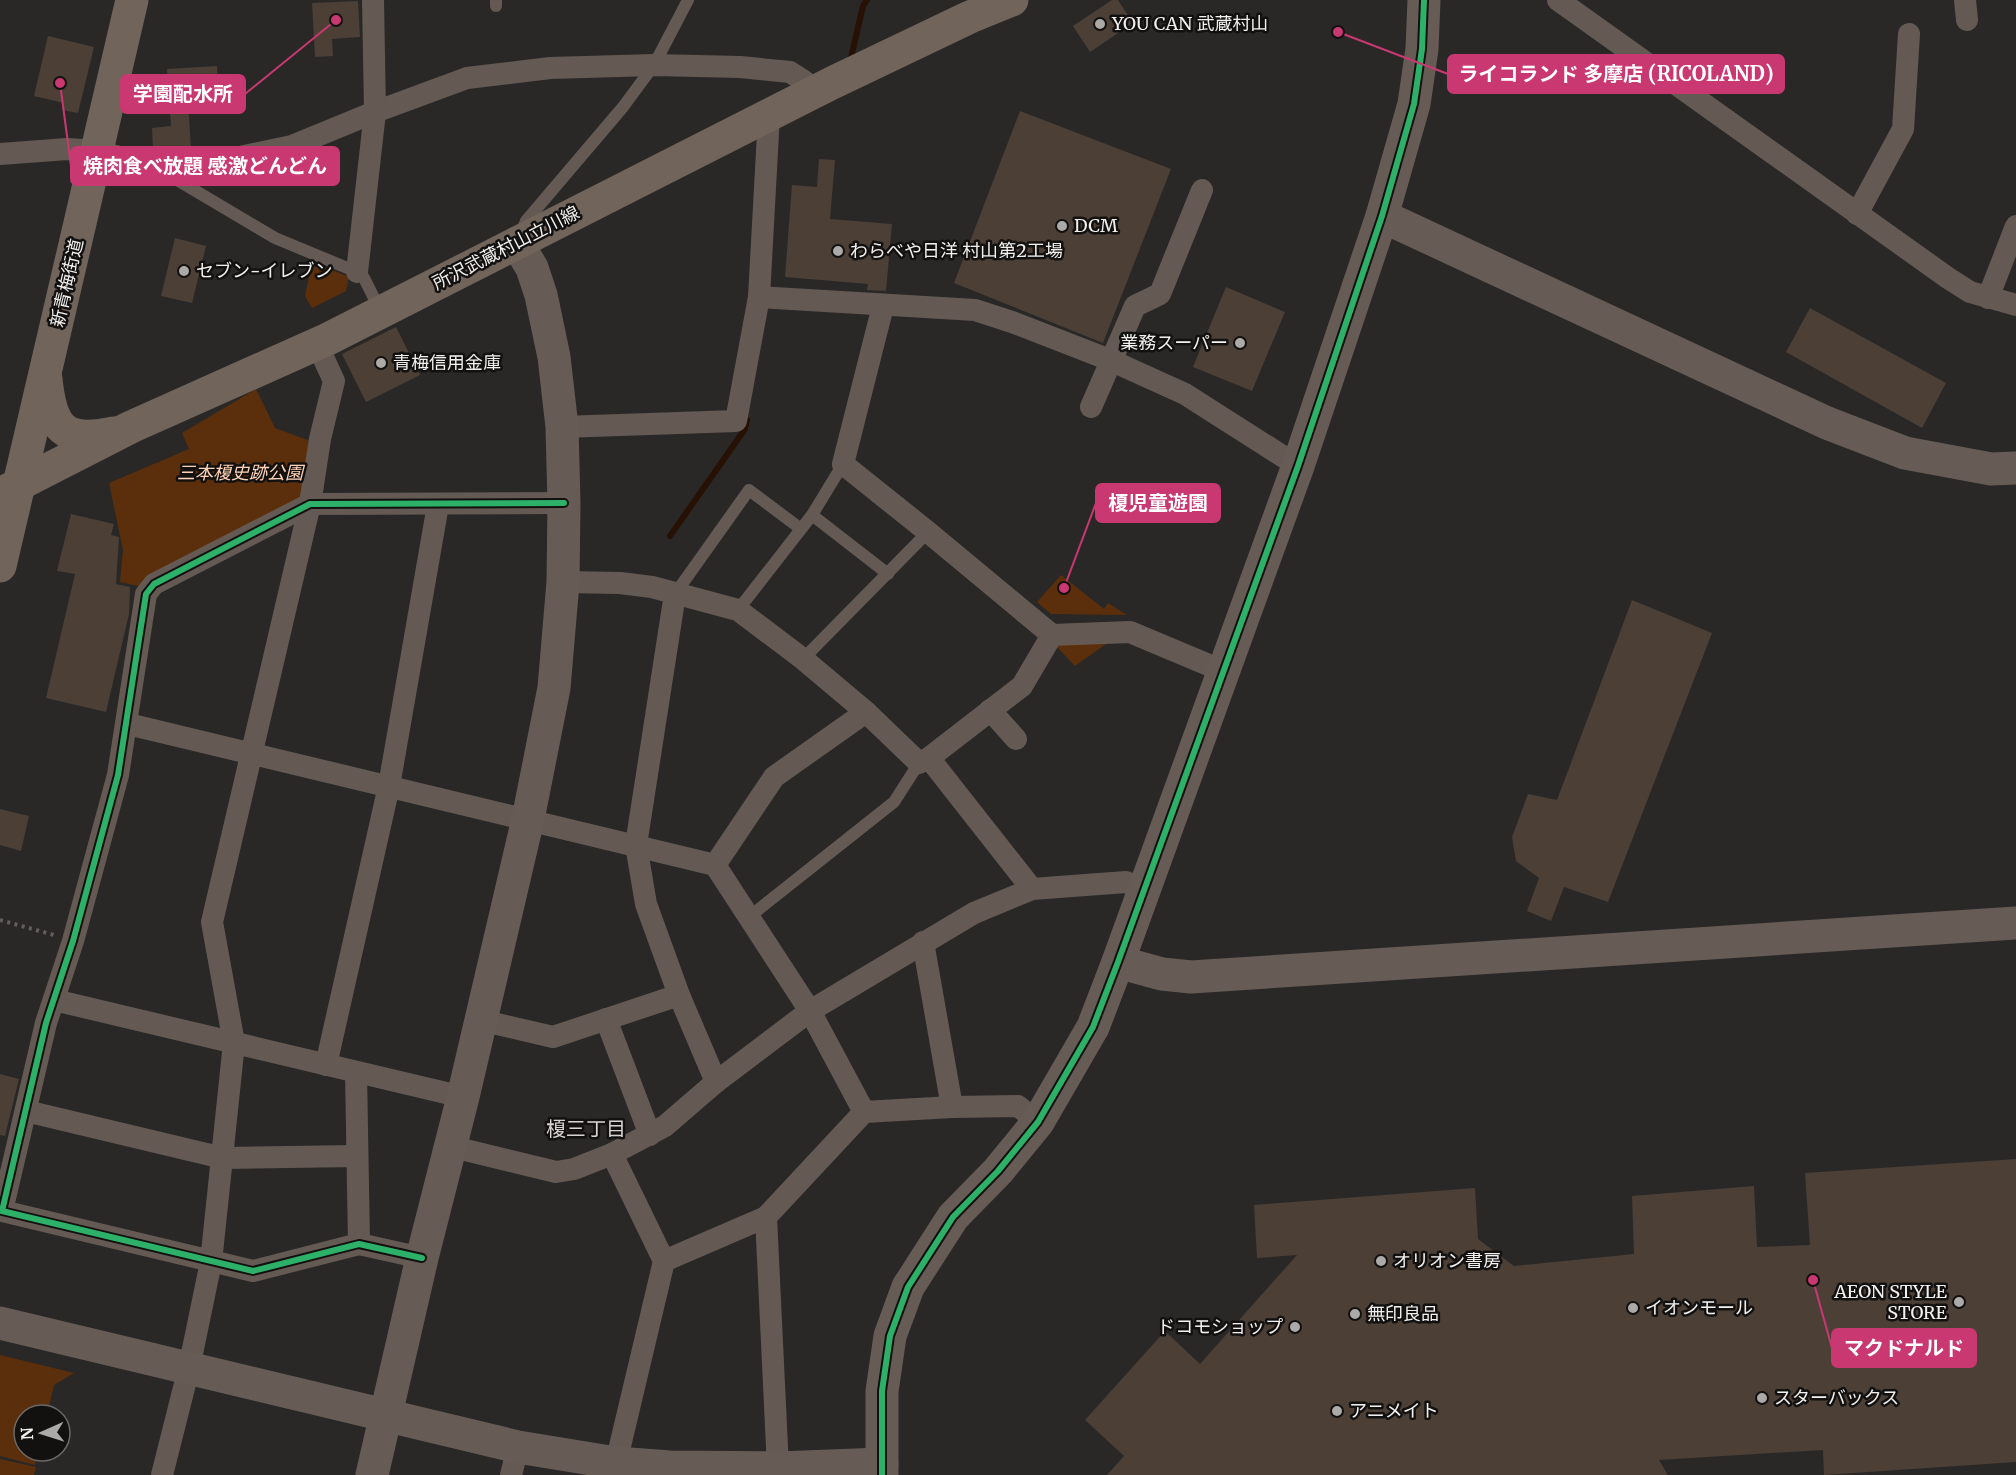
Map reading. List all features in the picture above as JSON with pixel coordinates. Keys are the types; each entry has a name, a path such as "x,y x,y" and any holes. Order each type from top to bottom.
{"main road":[{"name":"新青梅街道","path":"0,566 9,489 45,371 132,0"},
{"name":"所沢武蔵村山立川線","path":"9,489 132,427 317,344 849,75 970,17 1012,0"},
{"path":"45,371 49,407 60,427 70,434 81,437 94,436 132,427"}],"street":[{"path":"357,272 375,112 373,0"},
{"path":"0,1323 387,1415 515,1461 616,1463 670,1471 778,1468 882,1469 882,1391 890,1336 908,1287 953,1217 998,1171 1038,1122 1093,1027 1118,962 1298,466 1382,216 1414,104 1422,50 1424,0"},
{"path":"1558,0 1955,283 1970,292 2016,306"},
{"path":"1857,214 1904,129 1909,34"},
{"path":"0,154 67,149 98,152 156,167 235,158 292,147 375,112 467,78 549,68 654,65 740,67 790,72 804,81 811,94"},
{"path":"562,427 736,421 759,297 769,115"},
{"path":"1091,407 1135,306 1160,294 1202,190"},
{"path":"1382,216 1827,423 1905,453 1991,469 2016,468"},
{"path":"1988,297 2016,226"},
{"path":"372,1475 528,819 554,688 563,582 562,427 554,357 541,295 532,268 517,243"},
{"path":"759,297 975,310 1110,360 1185,394 1298,466"},
{"path":"883,306 843,464 928,531 1052,635 1130,632 1223,671"},
{"path":"162,1475 189,1368 211,1262 224,1158 234,1043 212,922 310,504 320,439 334,381 317,344"},
{"path":"422,1258 359,1244 253,1271 2,1210 46,1023 73,941 118,775 128,724 146,594 154,584 310,504 564,503"},
{"path":"326,1065 389,786 438,505"},
{"path":"563,582 620,583 652,587 738,610 803,659 924,760 1032,889"},
{"path":"675,594 636,845 646,904 679,995 716,1082"},
{"path":"924,760 1022,686 1052,635"},
{"path":"990,710 1016,739"},
{"path":"715,865 774,777 866,712"},
{"path":"128,724 715,865 810,1011 864,1112"},
{"path":"449,1146 556,1172 574,1169 612,1154 665,1126 716,1082 810,1011 974,913 1032,889 1126,882 1143,889"},
{"path":"1118,962 1162,974 1191,977 2016,923"},
{"path":"922,942 952,1107"},
{"path":"480,1020 553,1037 679,995"},
{"path":"54,1000 463,1097"},
{"path":"606,1019 650,1135"},
{"path":"356,1072 359,1244"},
{"path":"664,1262 766,1217 864,1112 1018,1106 1038,1122"},
{"path":"26,1111 224,1158 357,1156"},
{"path":"612,1154 664,1262 616,1463"},
{"path":"766,1217 778,1468"}],"lane":[{"path":"517,243 526,221 623,107 654,65 688,0"},
{"path":"156,167 275,238 357,272 364,278 381,312"},
{"path":"738,610 812,515 843,464"},
{"path":"675,594 749,490 801,529"},
{"path":"812,515 888,574"},
{"path":"803,659 928,531"},
{"path":"749,917 894,802 924,760"}],"path":[{"path":"0,920 73,941"}],"green space":[{"path":"312,262 349,277 346,291 312,308 305,296"},
{"name":"三本榎史跡公園","path":"256,389 275,428 310,441 304,499 139,586 120,582 123,550 109,483 189,449 182,433"},
{"path":"1061,575 1104,609 1108,603 1127,615 1051,614 1037,602"},
{"path":"1113,639 1075,666 1054,644"},
{"path":"0,1355 74,1373 54,1385 50,1403 12,1403 12,1459 0,1456"},
{"path":"0,1459 36,1467 34,1475 0,1475"}],"building":[{"path":"1112,0 1118,0 1133,23 1090,52 1073,26"},
{"path":"358,1 360,37 332,39 333,56 315,57 312,3"},
{"path":"48,36 94,47 78,113 62,110 64,103 34,96"},
{"path":"217,66 219,98 188,100 191,149 153,152 152,128 171,126 167,69"},
{"name":"DCM","path":"1020,111 1171,169 1103,343 954,283"},
{"name":"わらべや日洋 村山第2工場","path":"819,159 835,160 830,219 892,224 886,291 867,290 868,284 785,277 792,185 817,187"},
{"name":"セブン-イレブン","path":"175,238 206,246 192,303 161,296"},
{"path":"1226,287 1285,312 1252,391 1193,367"},
{"path":"1810,308 1946,383 1922,428 1786,352"},
{"path":"396,327 420,375 366,402 342,354"},
{"path":"71,514 114,524 111,535 119,537 116,584 130,587 129,614 106,712 46,698 75,574 57,571"},
{"path":"1632,600 1712,633 1608,902 1564,887 1551,921 1527,911 1539,878 1516,861 1512,837 1528,794 1557,800"},
{"path":"0,809 29,816 21,851 0,845"},
{"path":"0,1074 19,1079 5,1136 0,1135"},
{"name":"イオンモール","path":"2016,1159 2016,1462 1824,1475 1823,1450 1659,1460 1668,1475 1107,1475 1124,1456 1085,1420 1165,1331 1200,1364 1297,1255 1257,1258 1254,1205 1475,1188 1478,1239 1514,1266 1634,1254 1632,1196 1754,1186 1757,1247 1810,1245 1805,1173"}],"waterway":[{"path":"850,62 863,6 867,0"},
{"path":"670,536 745,429 747,420"}],"cycle path":[{"path":"882,1475 882,1391 890,1336 908,1287 953,1217 998,1171 1038,1122 1093,1027 1118,962 1298,466 1382,216 1414,104 1422,49 1424,0"},
{"path":"422,1258 359,1244 253,1271 2,1211 46,1023 73,941 118,775 146,594 154,584 310,504 564,503"}],"place":[{"name":"学園配水所","path":"336,20"},
{"name":"YOU CAN 武蔵村山","path":"1100,24"},
{"name":"ライコランド 多摩店 (RICOLAND)","path":"1338,32"},
{"name":"焼肉食べ放題 感激どんどん","path":"60,83"},
{"name":"DCM","path":"1062,226"},
{"name":"わらべや日洋 村山第2工場","path":"838,251"},
{"name":"セブン-イレブン","path":"184,271"},
{"name":"業務スーパー","path":"1240,343"},
{"name":"青梅信用金庫","path":"381,363"},
{"name":"榎児童遊園","path":"1064,588"},
{"name":"オリオン書房","path":"1381,1261"},
{"name":"マクドナルド","path":"1813,1280"},
{"name":"AEON STYLE STORE","path":"1959,1302"},
{"name":"イオンモール","path":"1633,1308"},
{"name":"無印良品","path":"1355,1314"},
{"name":"ドコモショップ","path":"1295,1327"},
{"name":"スターバックス","path":"1762,1398"},
{"name":"アニメイト","path":"1337,1411"}],"district":[{"name":"榎三丁目","path":"586,1129"}]}
